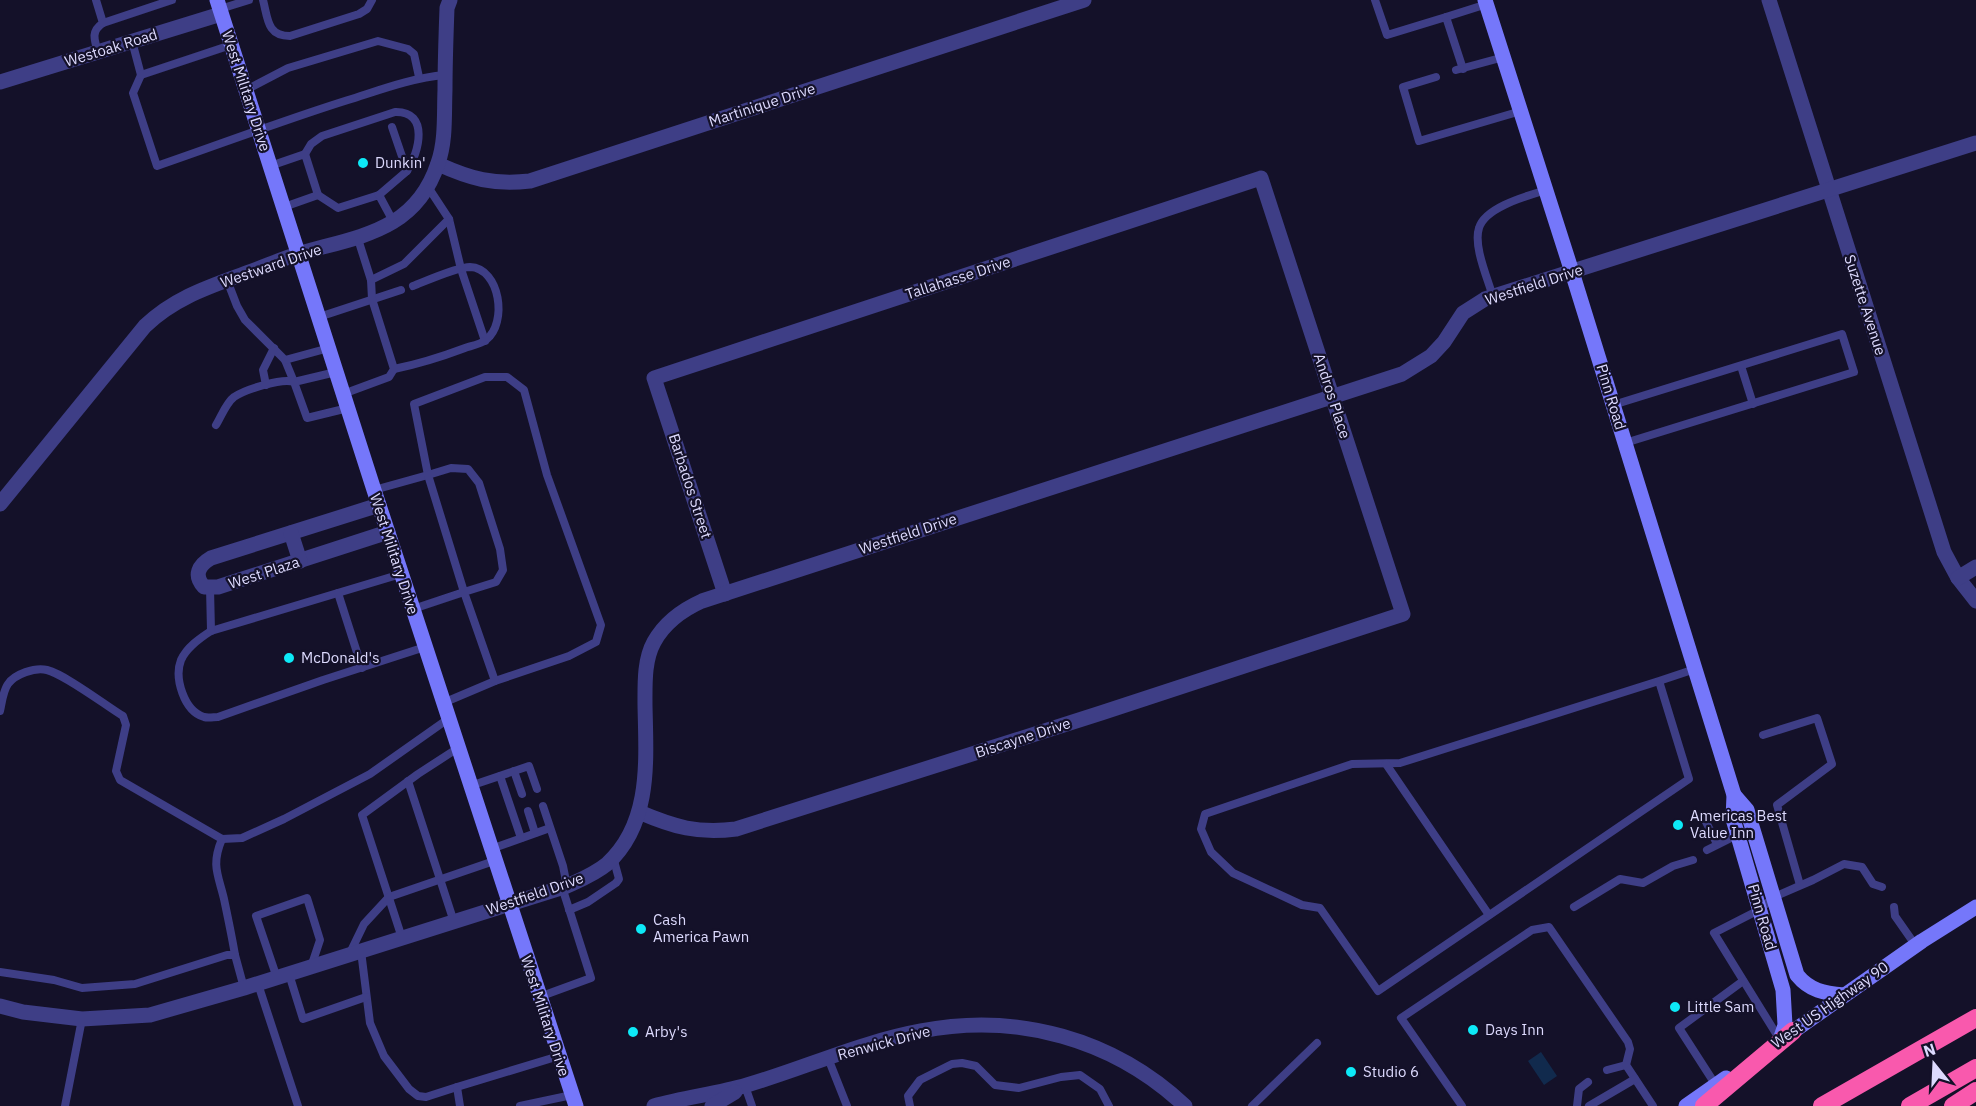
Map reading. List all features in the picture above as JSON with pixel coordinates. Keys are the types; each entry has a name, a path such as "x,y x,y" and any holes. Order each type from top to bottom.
{"highway":[{"path":"1822,1106 1976,1017"},
{"path":"1704,1106 1718,1089 1787,1035"},
{"path":"1910,1106 1976,1068"},
{"path":"1953,1106 1976,1091"}],"main road":[{"name":"Pinn Road","path":"1486,2 1734,795 1732,819 1783,990 1787,1035"},
{"name":"West Military Drive","path":"219,8 412,609 574,1100"},
{"name":"Pinn Road","path":"1734,795 1747,810 1797,975 1806,986 1821,993 1844,995"},
{"name":"West US Highway 90","path":"1787,1035 1976,907"},
{"path":"1686,1106 1718,1089"}],"street":[{"name":"Westward Drive","path":"0,504 145,326 159,313 185,296 227,280 299,254 379,231 409,212 428,187 441,152 447,8 450,0"},
{"name":"Martinique Drive","path":"438,164 467,177 492,182 530,181 1084,0"},
{"name":"Suzette Avenue","path":"1769,0 1944,552 1958,578 1976,601"},
{"name":"Westoak Road","path":"0,82 132,41 219,8"},
{"name":"Westfield Drive","path":"0,1006 23,1012 82,1019 150,1015 251,986 454,922 564,887 587,877 605,865 622,848 639,812 645,790 645,679 653,643 661,631 681,612 702,601 1402,374 1431,356 1444,342 1463,313 1485,299 1976,143"},
{"name":"Tallahasse Drive","path":"654,378 1261,178"},
{"name":"Andros Place","path":"1261,178 1403,614"},
{"name":"Barbados Street","path":"654,378 725,594"},
{"name":"West Plaza","path":"379,505 212,558 202,563 199,569 199,581 210,588 218,587 388,532"},
{"path":"291,533 300,561"},
{"path":"1958,578 1976,567"},
{"name":"Biscayne Drive","path":"639,812 697,831 736,829 1403,614"},
{"name":"Renwick Drive","path":"654,1106 745,1086 888,1039 952,1026 984,1024 1022,1027 1058,1034 1113,1054 1151,1077 1185,1106"},
{"name":"Renwick Drive","path":"712,1106 745,1086"}],"lane":[{"path":"96,0 104,23"},
{"path":"98,52 94,33 97,27 172,0"},
{"path":"219,8 249,0"},
{"path":"263,0 273,32 279,36 290,36 359,14 367,9 372,0"},
{"path":"1375,0 1387,35 1486,2"},
{"path":"1446,17 1460,70 1504,57"},
{"path":"246,90 288,68 378,40 408,49 414,54 419,77"},
{"path":"132,41 141,75 133,93 158,166 286,120 419,77 445,75"},
{"path":"141,75 231,45"},
{"path":"1436,77 1403,87 1419,141 1521,111"},
{"path":"270,166 305,154 311,144 322,136 395,112 403,112 413,119 419,132 415,159 407,171 379,195 338,208 318,195 305,154"},
{"path":"392,127 407,171"},
{"path":"428,187 449,219 461,269 485,341"},
{"path":"1493,297 1479,250 1478,229 1486,216 1516,199 1546,190"},
{"path":"284,207 318,195"},
{"path":"379,195 394,223"},
{"path":"371,280 404,264 449,219"},
{"path":"358,238 371,280 372,299 394,369"},
{"path":"227,280 245,320 285,360 307,418 346,401 389,377 394,369 422,364 485,341 496,328 500,307 489,275 480,270 469,267 413,286"},
{"path":"319,317 400,290"},
{"path":"1613,405 1842,334 1854,372 1625,443"},
{"path":"266,385 263,370 274,348"},
{"path":"285,360 328,348"},
{"path":"1741,366 1753,404"},
{"path":"216,425 233,397 266,385 288,380 294,382 336,372"},
{"path":"443,703 495,681 569,656 596,642 601,625 547,475 524,390 507,377 485,376 414,404 428,475 464,592 495,681"},
{"path":"374,489 451,468 468,469 479,483 500,549 503,570 496,582 412,609"},
{"path":"401,574 211,631 198,640 182,659 178,673 186,700 194,711 204,717 218,717 425,647"},
{"path":"210,588 211,631"},
{"path":"338,593 362,668"},
{"path":"0,711 5,690 15,678 24,673 45,669 58,675 123,716 126,724 116,771 120,780 222,839 242,838 370,774 448,719"},
{"path":"1659,681 1689,779 1378,991 1320,908 1302,905 1233,873 1211,852 1201,829 1204,814 1352,764 1400,763 1695,669"},
{"path":"1763,735 1817,718 1832,764 1777,804 1800,885"},
{"path":"402,938 362,815 458,748"},
{"path":"1386,764 1490,915"},
{"path":"470,786 529,766 537,789"},
{"path":"514,771 522,794"},
{"path":"500,776 521,838"},
{"path":"408,781 454,922"},
{"path":"539,997 591,978 569,910 564,887 563,866 543,806"},
{"path":"528,811 535,833"},
{"path":"1703,816 1717,844"},
{"path":"550,828 521,838 492,855 441,879 389,897 364,924 355,953 365,971 370,1023 379,1045 384,1056 414,1094 426,1097 559,1056"},
{"path":"1707,850 1737,834 1753,830"},
{"path":"222,839 217,852 216,876 223,897 235,955 251,986 298,1106"},
{"path":"569,910 588,902 616,883 619,875 613,857"},
{"path":"1574,907 1620,879 1643,883 1673,866 1693,860"},
{"path":"1787,1035 1743,981 1714,933 1759,910 1773,897 1844,864 1862,867 1876,888"},
{"path":"311,967 320,940 307,898 256,916 303,1018 366,997"},
{"path":"1884,912 1894,911 1916,946"},
{"path":"1462,1106 1401,1018 1532,930 1549,927 1628,1042 1630,1049 1626,1065 1653,1106"},
{"path":"0,972 54,980 82,988 135,984 226,955 235,955"},
{"path":"1718,1089 1679,1028 1743,981"},
{"path":"65,1106 82,1019"},
{"path":"1252,1106 1317,1043"},
{"path":"828,1059 847,1106"},
{"path":"910,1106 908,1096 920,1080 952,1064 962,1063 976,1066 995,1085 1019,1088 1061,1077 1080,1075 1100,1089 1109,1106"},
{"path":"1607,1070 1626,1065"},
{"path":"1589,1106 1635,1078"},
{"path":"1577,1106 1579,1089 1588,1082"},
{"path":"745,1086 752,1106"},
{"path":"457,1087 460,1106"},
{"path":"520,1106 574,1100"}],"water":[{"path":"1541,1052 1557,1076 1544,1085 1528,1061"}],"place":[{"name":"Dunkin'","path":"363,163"},
{"name":"McDonald's","path":"289,658"},
{"name":"Americas Best Value Inn","path":"1678,825"},
{"name":"Cash America Pawn","path":"641,929"},
{"name":"Little Sam","path":"1675,1007"},
{"name":"Days Inn","path":"1473,1030"},
{"name":"Arby's","path":"633,1032"},
{"name":"Studio 6","path":"1351,1072"}]}
